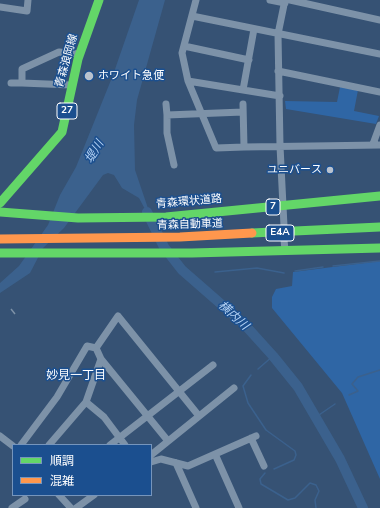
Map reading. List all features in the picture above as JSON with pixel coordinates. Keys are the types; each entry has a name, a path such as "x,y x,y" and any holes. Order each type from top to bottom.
{"main road":[{"name":"青森浪岡線","path":"0,203 62,132 79,54 99,0"},
{"name":"青森環状道路","path":"0,212 78,218 166,217 380,196"},
{"name":"青森自動車道","path":"0,239 180,237 380,226"},
{"path":"0,253 192,253 380,248"}],"street":[{"path":"0,7 27,11 28,0"},
{"path":"196,0 184,46 183,60 188,81 216,148 377,145 380,125"},
{"path":"270,0 287,1 380,20"},
{"path":"284,226 280,146 278,34 287,1"},
{"path":"192,16 380,54"},
{"path":"244,90 254,29"},
{"path":"184,46 249,60"},
{"path":"22,83 22,69 60,52 79,54"},
{"path":"278,71 380,92"},
{"path":"188,81 280,96"},
{"path":"11,83 72,85"},
{"path":"166,104 167,133 174,165"},
{"path":"243,104 244,147"},
{"path":"167,116 243,112"},
{"path":"284,239 285,251"},
{"path":"96,348 118,316 199,416"},
{"path":"22,444 57,397 87,346 96,348"},
{"path":"96,348 101,359 168,441"},
{"path":"50,444 86,402 101,359"},
{"path":"111,444 213,364"},
{"path":"152,454 234,388"},
{"path":"86,402 104,417 124,444"},
{"path":"0,436 12,445"},
{"path":"152,462 161,459 188,466 254,437 264,466"},
{"path":"215,454 239,508"},
{"path":"176,463 196,508"},
{"path":"60,496 71,508"},
{"path":"76,508 93,496"},
{"path":"12,508 25,499"}],"shaded area":[{"path":"340,87 358,90 354,111 379,116 376,124 286,109 285,101 337,102"},
{"path":"380,261 380,479 342,393 272,308 272,297 276,289 292,286 293,272"}],"water":[{"name":"堤川","path":"139,0 165,0 137,100 134,125 135,170 154,226 139,198 122,188 114,175 108,173 103,175 64,228 43,248 30,273 0,293 0,283 19,266 48,225 60,195 76,167 113,75"}],"waterway":[{"name":"横内川","path":"147,212 164,247 182,270 245,325 298,387 340,459 363,508"},
{"path":"333,266 380,261"},
{"path":"295,271 323,267"},
{"path":"215,272 257,268 284,273"},
{"name":"横内川","path":"185,273 190,273"},
{"path":"258,369 273,356"},
{"path":"349,395 358,391 352,384 358,377 380,370"},
{"path":"251,375 243,386 248,403 266,430 295,451 296,455 294,460 274,469"},
{"path":"316,417 335,404"},
{"path":"265,473 260,479 261,484 288,500 295,498 310,483 316,485 319,491 315,500 316,508"}],"railway":[{"path":"11,309 15,314"}],"traffic: fast":[{"path":"0,203 62,132 78,59 99,0"},
{"path":"0,212 78,218 166,217 380,196"},
{"path":"252,233 380,227"},
{"path":"0,253 192,253 380,248"}],"traffic: slow":[{"path":"0,239 180,237 252,233"}],"place":[{"name":"ホワイト急便","path":"89,76"},
{"name":"ユニバース","path":"330,170"}],"district":[{"name":"妙見一丁目","path":"76,376"}]}
